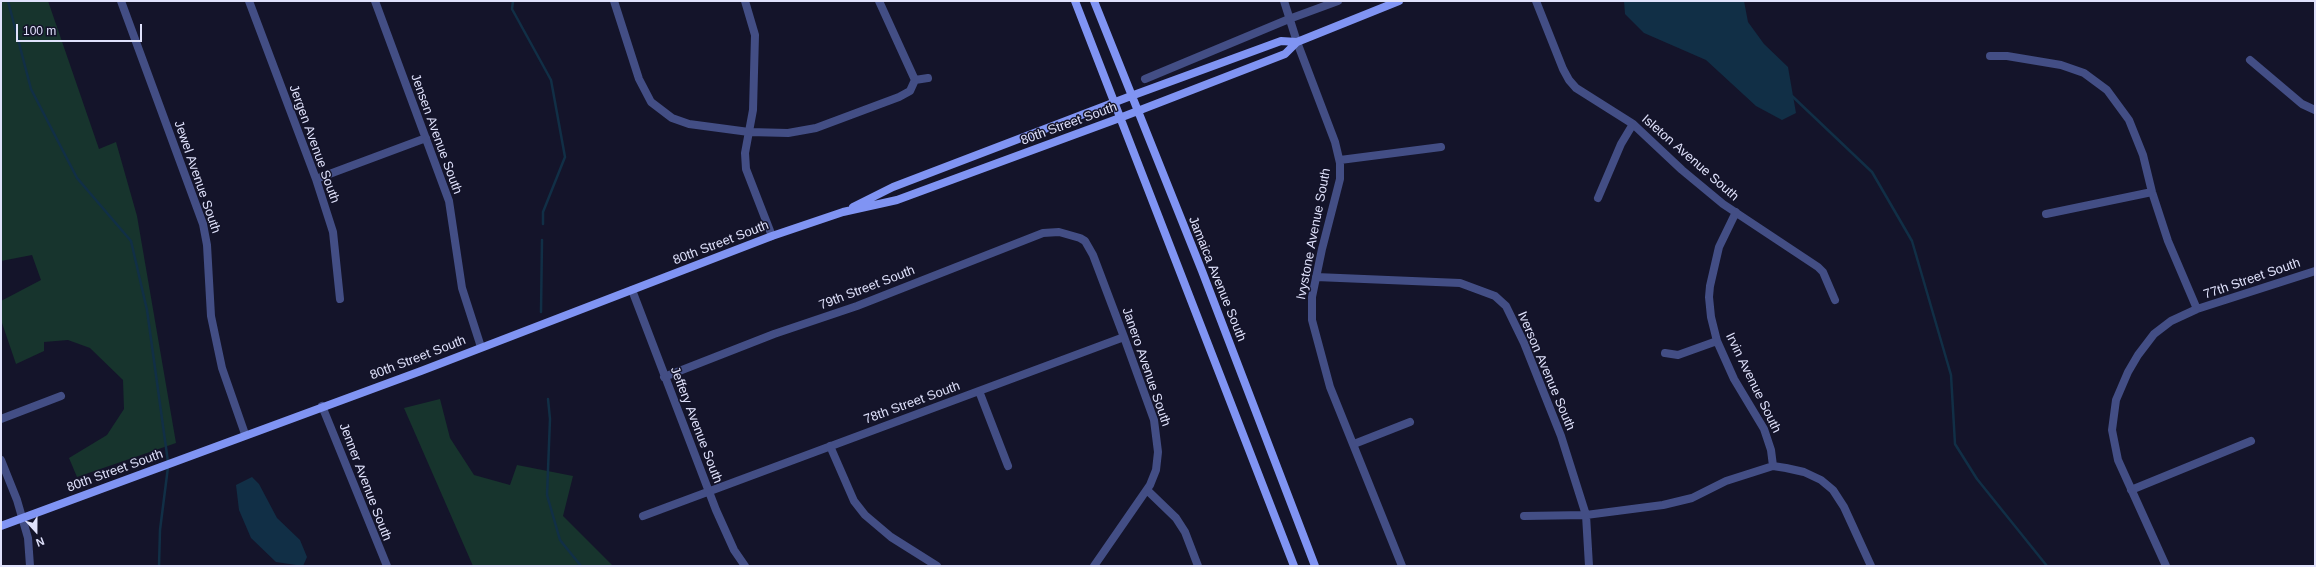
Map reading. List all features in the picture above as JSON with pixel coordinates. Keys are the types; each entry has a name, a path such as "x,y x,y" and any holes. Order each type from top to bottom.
{"main road":[{"path":"1075,1 1122,117 1294,566"},
{"name":"Jamaica Avenue South","path":"1094,1 1202,271 1315,566"},
{"name":"80th Street South","path":"1,526 481,347 772,236 843,212 898,200 1122,117 1285,54 1297,42 1399,1"},
{"name":"80th Street South","path":"843,212 892,187 1131,96 1281,41 1297,42"}],"street":[{"name":"Jewel Avenue South","path":"121,1 203,224 207,245 212,316 222,368 245,434"},
{"name":"Jergen Avenue South","path":"249,1 316,179 333,232 340,299"},
{"name":"Jensen Avenue South","path":"375,1 449,201 462,288 481,347"},
{"path":"614,1 639,80 651,102 672,118 689,124 749,132 788,133 816,128 899,97 910,91 915,80 879,1"},
{"path":"745,1 755,35 753,110 746,153 746,169 772,236"},
{"name":"Ivystone Avenue South","path":"1284,1 1297,42 1335,142 1340,160 1340,179 1312,297 1314,328 1330,387 1402,566"},
{"path":"1145,79 1289,19 1338,1"},
{"name":"Isleton Avenue South","path":"1536,1 1569,80 1576,88 1633,124 1682,170 1736,212 1818,267 1823,272 1835,300"},
{"path":"1990,56 2007,56 2061,65 2084,73 2107,90 2128,120 2143,155 2152,192 2168,241 2197,309"},
{"path":"2250,60 2302,104 2315,110"},
{"path":"915,80 928,78"},
{"path":"1598,198 1621,144 1633,124"},
{"path":"316,179 426,138"},
{"path":"1340,160 1441,147"},
{"path":"2046,214 2152,192"},
{"name":"Irvin Avenue South","path":"1736,212 1719,247 1709,297 1717,341 1734,379 1764,429 1771,450 1773,466"},
{"name":"79th Street South","path":"664,377 774,334 857,306 1043,233 1059,232 1080,238"},
{"name":"Janero Avenue South","path":"1080,238 1085,241 1093,255 1124,337 1157,434 1158,452 1156,470 1147,490 1094,566"},
{"name":"77th Street South","path":"2166,566 2118,460 2112,430 2116,400 2134,360 2154,334 2171,321 2197,309 2204,309 2315,271"},
{"name":"Iverson Avenue South","path":"1316,277 1460,283 1495,296 1506,306 1524,342 1561,436 1586,515 1589,566"},
{"name":"Jeffery Avenue South","path":"632,290 708,491 734,550 745,566"},
{"name":"78th Street South","path":"643,516 1124,337"},
{"path":"1665,353 1678,355 1717,341"},
{"path":"979,391 1008,466"},
{"path":"1,419 61,396"},
{"name":"Jenner Avenue South","path":"322,406 386,566"},
{"path":"1354,444 1410,422"},
{"path":"2131,490 2251,441"},
{"path":"830,446 854,501 865,515 891,537 937,566"},
{"path":"1,460 23,518 28,538 30,566"},
{"path":"1524,516 1586,515 1663,505 1692,498 1726,481 1773,466 1804,472 1821,480 1833,490 1844,506 1871,566"},
{"path":"1147,490 1176,518 1184,532 1198,566"}],"green space":[{"path":"1,1 48,1 99,149 116,142 137,216 176,443 77,477 69,458 107,435 124,409 123,380 90,348 68,340 44,342 44,351 16,364 1,320 1,301 41,280 32,255 1,261"},
{"path":"440,399 450,438 474,475 510,485 517,465 573,476 563,516 613,566 473,566 404,408"}],"water":[{"path":"1624,1 1744,1 1748,22 1764,44 1788,67 1796,113 1782,120 1756,106 1706,60 1644,33 1625,14"},
{"path":"252,477 259,484 277,518 300,540 307,557 303,566 276,562 251,538 239,510 236,485"}],"waterway":[{"path":"8,1 31,89 77,178 131,241 147,310 168,462"},
{"path":"513,1 512,9 551,80 565,157 543,212 543,224"},
{"path":"1792,96 1872,172 1912,241 1951,375 1955,444 1977,479 2047,566"},
{"path":"541,312 542,240"},
{"path":"548,399 550,419 547,495 560,540 581,566"},
{"path":"159,566 160,530 168,467"}]}
